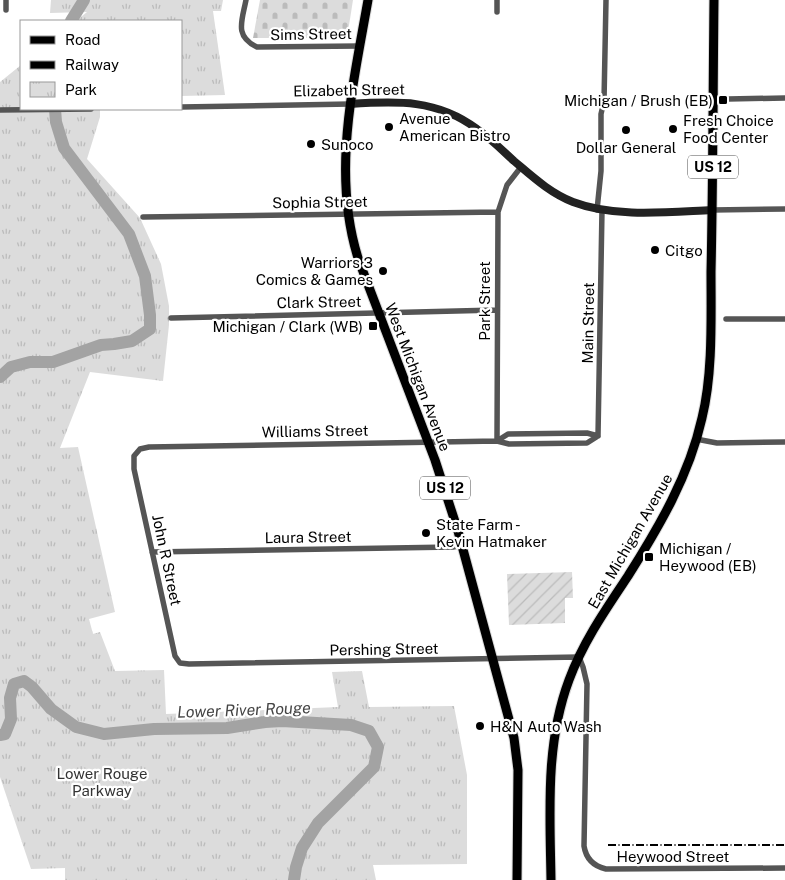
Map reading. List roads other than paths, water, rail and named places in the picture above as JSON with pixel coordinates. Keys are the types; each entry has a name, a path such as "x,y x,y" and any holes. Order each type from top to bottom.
{"main road":[{"name":"West Michigan Avenue","path":"368,0 350,104 345,181 347,213 353,245 429,443 463,544 514,738 518,770 517,880"},
{"name":"East Michigan Avenue","path":"551,880 551,752 558,717 569,680 594,630 673,498 687,469 703,417 708,379 714,0"}],"street":[{"path":"6,0 6,10"},
{"name":"Sims Street","path":"246,0 241,25 242,32 246,41 257,47 360,46"},
{"path":"497,0 497,12"},
{"name":"Main Street","path":"598,436 601,114 604,101 606,0"},
{"path":"728,99 785,98"},
{"name":"Elizabeth Street","path":"182,107 405,102 425,105 444,110 476,128 544,186 572,202 600,210 618,212 785,208"},
{"path":"0,110 29,110"},
{"name":"Park Street","path":"497,441 498,212 507,185 522,167"},
{"name":"Sophia Street","path":"143,217 498,212"},
{"name":"Clark Street","path":"171,318 497,310"},
{"path":"726,319 785,318"},
{"name":"Williams Street","path":"497,441 508,434 587,433 598,436"},
{"name":"Williams Street","path":"136,453 140,449 149,447 497,441 508,444 587,443 598,436"},
{"path":"696,439 717,443 785,442"},
{"name":"John R Street","path":"136,453 133,461 134,469 175,656 180,663 189,664"},
{"name":"Laura Street","path":"152,552 453,548 463,544"},
{"name":"Pershing Street","path":"189,664 579,657"},
{"name":"Heywood Street","path":"579,657 586,684 584,846 590,861 599,868 606,869 785,868"}],"waterway":[{"name":"Lower River Rouge","path":"72,20 84,0"},
{"name":"Lower River Rouge","path":"0,377 11,367 30,362 53,362 101,345 132,341 150,329 145,276 129,234 64,148 56,122 55,110"},
{"name":"Lower River Rouge","path":"0,735 5,734 11,719 10,698 14,684 24,681 32,687 51,709 76,727 104,734 154,729 227,728 282,721 351,725 369,731 378,747 374,767 318,823 302,848 294,880"}],"railway":[{"path":"608,845 785,845"}],"place":[{"name":"Michigan / Brush (EB)","path":"723,100"},
{"name":"Avenue American Bistro","path":"389,127"},
{"name":"Fresh Choice Food Center","path":"673,129"},
{"name":"Dollar General","path":"626,130"},
{"name":"Sunoco","path":"311,144"},
{"name":"Citgo","path":"655,250"},
{"name":"Warriors 3 Comics & Games","path":"383,271"},
{"name":"Michigan / Clark (WB)","path":"373,326"},
{"name":"State Farm - Kevin Hatmaker","path":"426,533"},
{"name":"Michigan / Heywood (EB)","path":"649,557"},
{"name":"H&N Auto Wash","path":"480,726"}],"park label":[{"name":"Lower Rouge Parkway","path":"102,782"}]}
